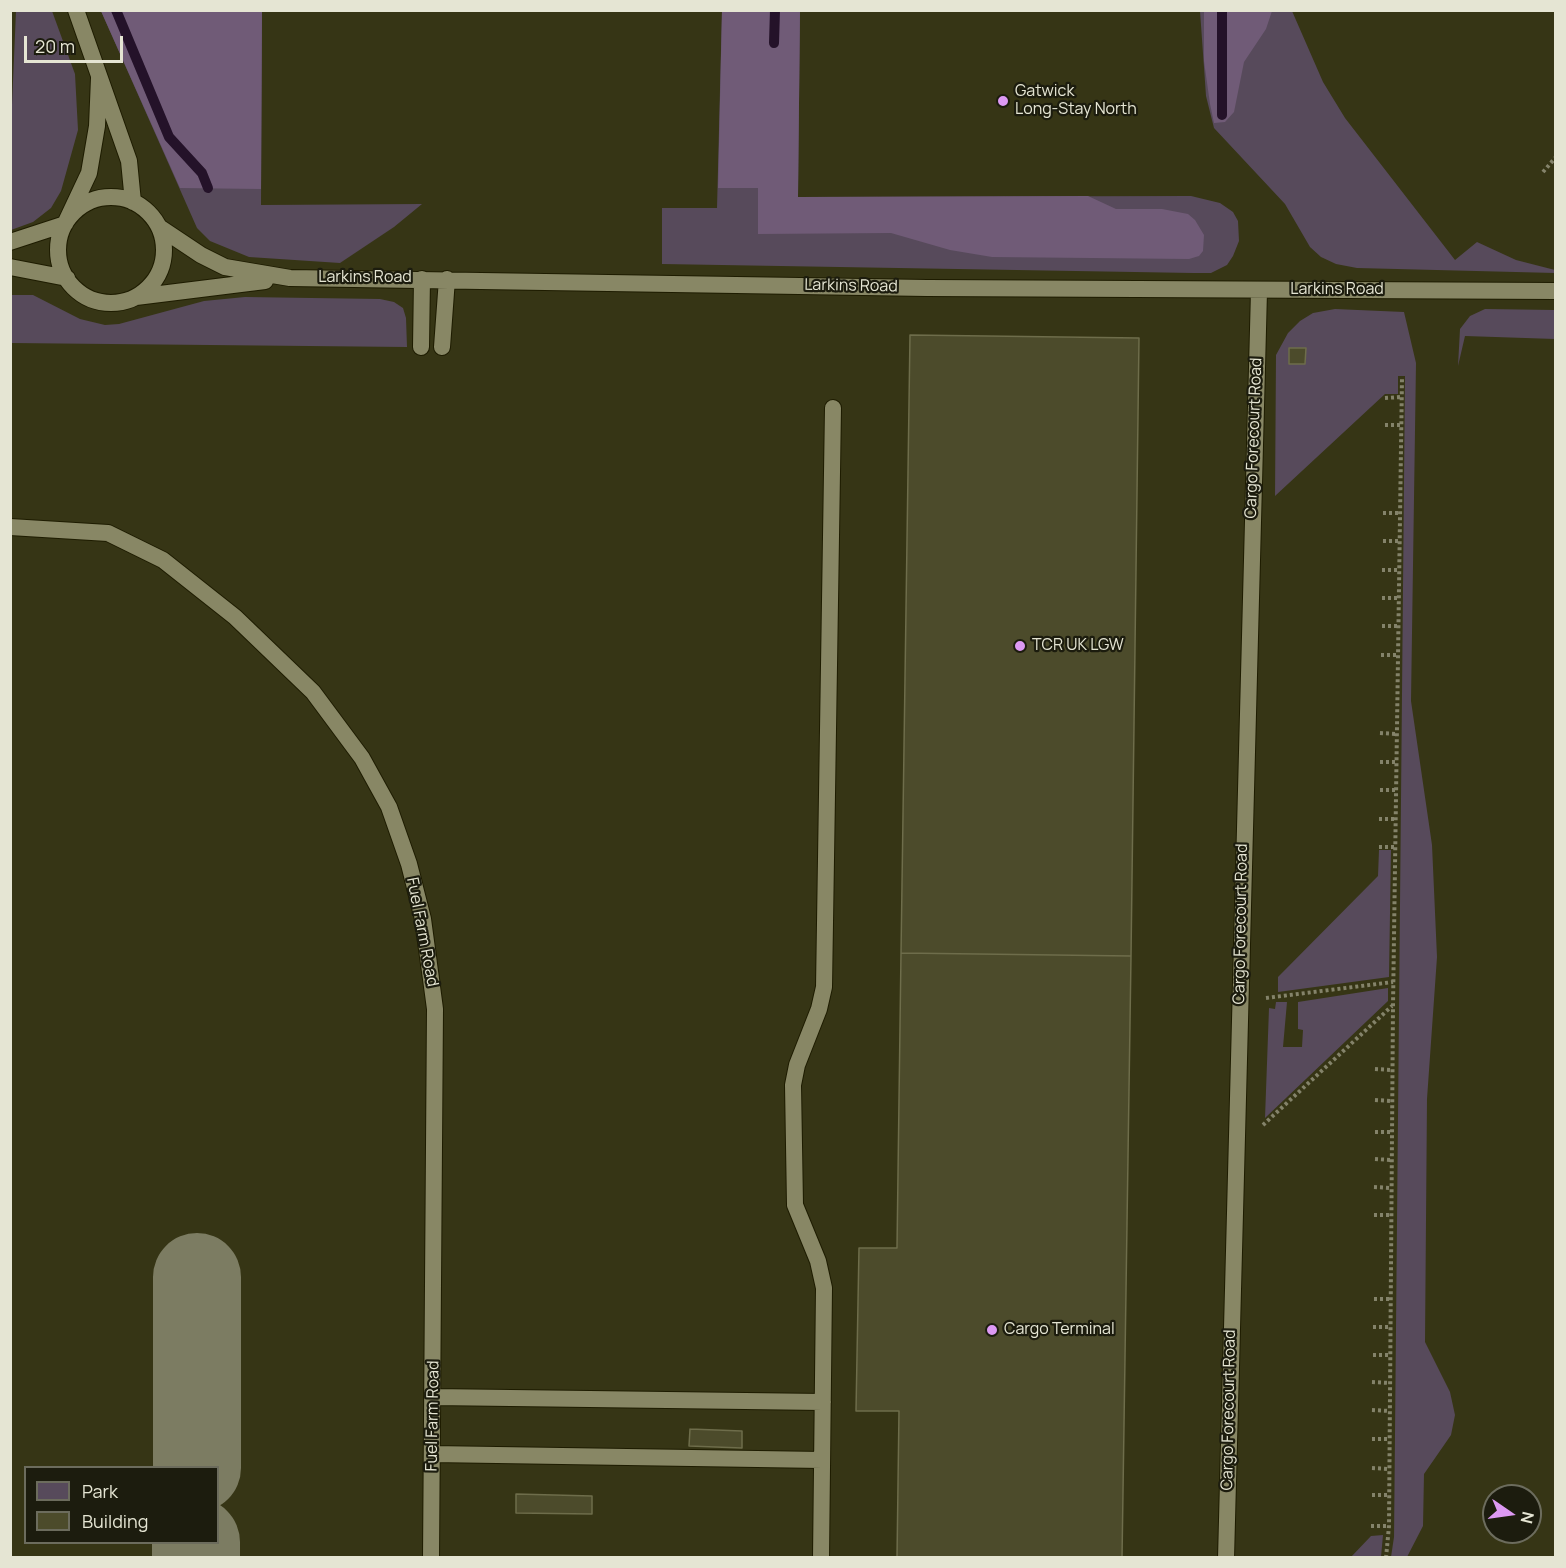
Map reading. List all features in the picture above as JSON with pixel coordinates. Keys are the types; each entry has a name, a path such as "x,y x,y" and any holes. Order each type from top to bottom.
{"lane":[{"path":"75,10 129,161 133,202"},
{"path":"99,78 97,126 89,173 59,241 59,258 74,289 88,298 105,303 290,278"},
{"path":"10,242 65,224 74,212 87,203 102,198 118,198 133,202 144,208 159,227 164,243 164,259 159,274 149,287 136,297"},
{"name":"Larkins Road","path":"159,227 201,255 225,267 290,278 1259,291 1556,291"},
{"path":"10,267 67,278"},
{"path":"422,279 422,347"},
{"path":"442,347 447,279"},
{"name":"Cargo Forecourt Road","path":"1226,1557 1259,291"},
{"path":"821,1557 824,1288 818,1261 795,1205 793,1085 797,1065 819,1009 824,987 832,408"},
{"name":"Fuel Farm Road","path":"10,527 108,533 163,560 242,623 313,692 362,758 389,807 406,856 421,911 434,999 431,1557"},
{"path":"433,1397 823,1402"},
{"path":"432,1454 822,1460"}],"path":[{"path":"1543,172 1556,157"},
{"path":"1386,1557 1389,1526 1395,790 1402,378"},
{"path":"1385,398 1401,398"},
{"path":"1385,425 1401,425"},
{"path":"1383,513 1400,513"},
{"path":"1383,541 1399,541"},
{"path":"1383,570 1399,570"},
{"path":"1382,598 1399,598"},
{"path":"1382,626 1398,626"},
{"path":"1382,655 1398,655"},
{"path":"1380,734 1396,734"},
{"path":"1380,762 1396,762"},
{"path":"1380,790 1395,790"},
{"path":"1379,819 1395,819"},
{"path":"1379,847 1395,847"},
{"path":"1240,998 1271,998 1393,982"},
{"path":"1236,1134 1247,1133 1260,1127 1393,1006"},
{"path":"1375,1069 1392,1070"},
{"path":"1375,1100 1392,1101"},
{"path":"1375,1132 1392,1132"},
{"path":"1375,1160 1391,1160"},
{"path":"1374,1187 1391,1188"},
{"path":"1374,1215 1391,1215"},
{"path":"1374,1299 1390,1299"},
{"path":"1373,1327 1390,1327"},
{"path":"1373,1355 1390,1355"},
{"path":"1372,1382 1390,1383"},
{"path":"1372,1410 1390,1411"},
{"path":"1372,1439 1389,1439"},
{"path":"1372,1468 1389,1468"},
{"path":"1372,1496 1389,1496"},
{"path":"1371,1526 1389,1526"}],"green space":[{"path":"722,10 800,11 798,197 1191,196 1220,203 1233,212 1238,221 1239,241 1233,256 1227,265 1211,273 662,264 662,208 717,208"},
{"path":"16,11 52,11 75,74 78,130 61,191 51,208 33,222 11,230 11,128"},
{"path":"101,11 262,11 261,205 422,204 394,227 340,263 249,257 210,241 197,228"},
{"path":"1200,11 1292,11 1323,82 1345,118 1455,260 1477,242 1516,260 1555,270 1555,273 1357,268 1336,264 1321,257 1310,247 1285,204 1214,128 1206,96"},
{"path":"10,295 33,295 80,319 105,325 119,324 204,301 245,297 380,299 394,302 403,308 406,318 407,347 11,343"},
{"path":"1335,309 1404,312 1416,363 1411,701 1432,845 1437,957 1427,1099 1425,1342 1450,1392 1455,1415 1451,1435 1424,1474 1423,1526 1407,1557 1391,1557 1394,1537 1405,376 1398,376 1398,394 1385,394 1275,496 1276,355 1288,333 1300,321 1313,313"},
{"path":"1485,309 1555,310 1555,339 1465,336 1458,366 1460,329 1470,316"},
{"path":"1379,850 1391,850 1389,977 1278,992 1278,977 1378,876"},
{"path":"1388,988 1388,1001 1265,1118 1269,1008 1275,1009 1276,1002 1287,1002 1283,1047 1302,1047 1303,1030 1298,1029 1298,1002"},
{"path":"1383,1535 1381,1557 1351,1557 1371,1536"}],"shaded area":[{"path":"101,11 262,11 261,189 180,188"},
{"path":"722,11 800,11 798,197 1088,196 1116,209 1162,209 1188,214 1195,220 1204,235 1203,251 1199,256 1189,259 992,257 950,250 891,233 758,234 758,188 718,188"},
{"path":"1204,11 1272,11 1266,29 1244,62 1234,112 1225,122 1214,123 1210,104 1204,61"}],"building":[{"name":"TCR UK LGW","path":"910,335 1139,338 1131,956 901,953"},
{"path":"1289,348 1306,348 1305,364 1289,364"},
{"name":"Cargo Terminal","path":"901,953 1131,956 1122,1558 897,1558 899,1411 856,1411 859,1248 897,1248"},
{"path":"690,1429 742,1431 742,1448 689,1446"},
{"path":"516,1494 592,1496 592,1514 516,1513"}],"waterway":[{"path":"116,10 169,137 202,173 208,188"},
{"path":"774,43 775,10"},
{"path":"1222,10 1222,115"}],"taxiway":[{"path":"197,1277 197,1466"},
{"path":"196,1544 196,1558"}],"place":[{"name":"Gatwick Long-Stay North","path":"1003,101"},
{"name":"TCR UK LGW","path":"1020,646"},
{"name":"Cargo Terminal","path":"992,1330"}]}
